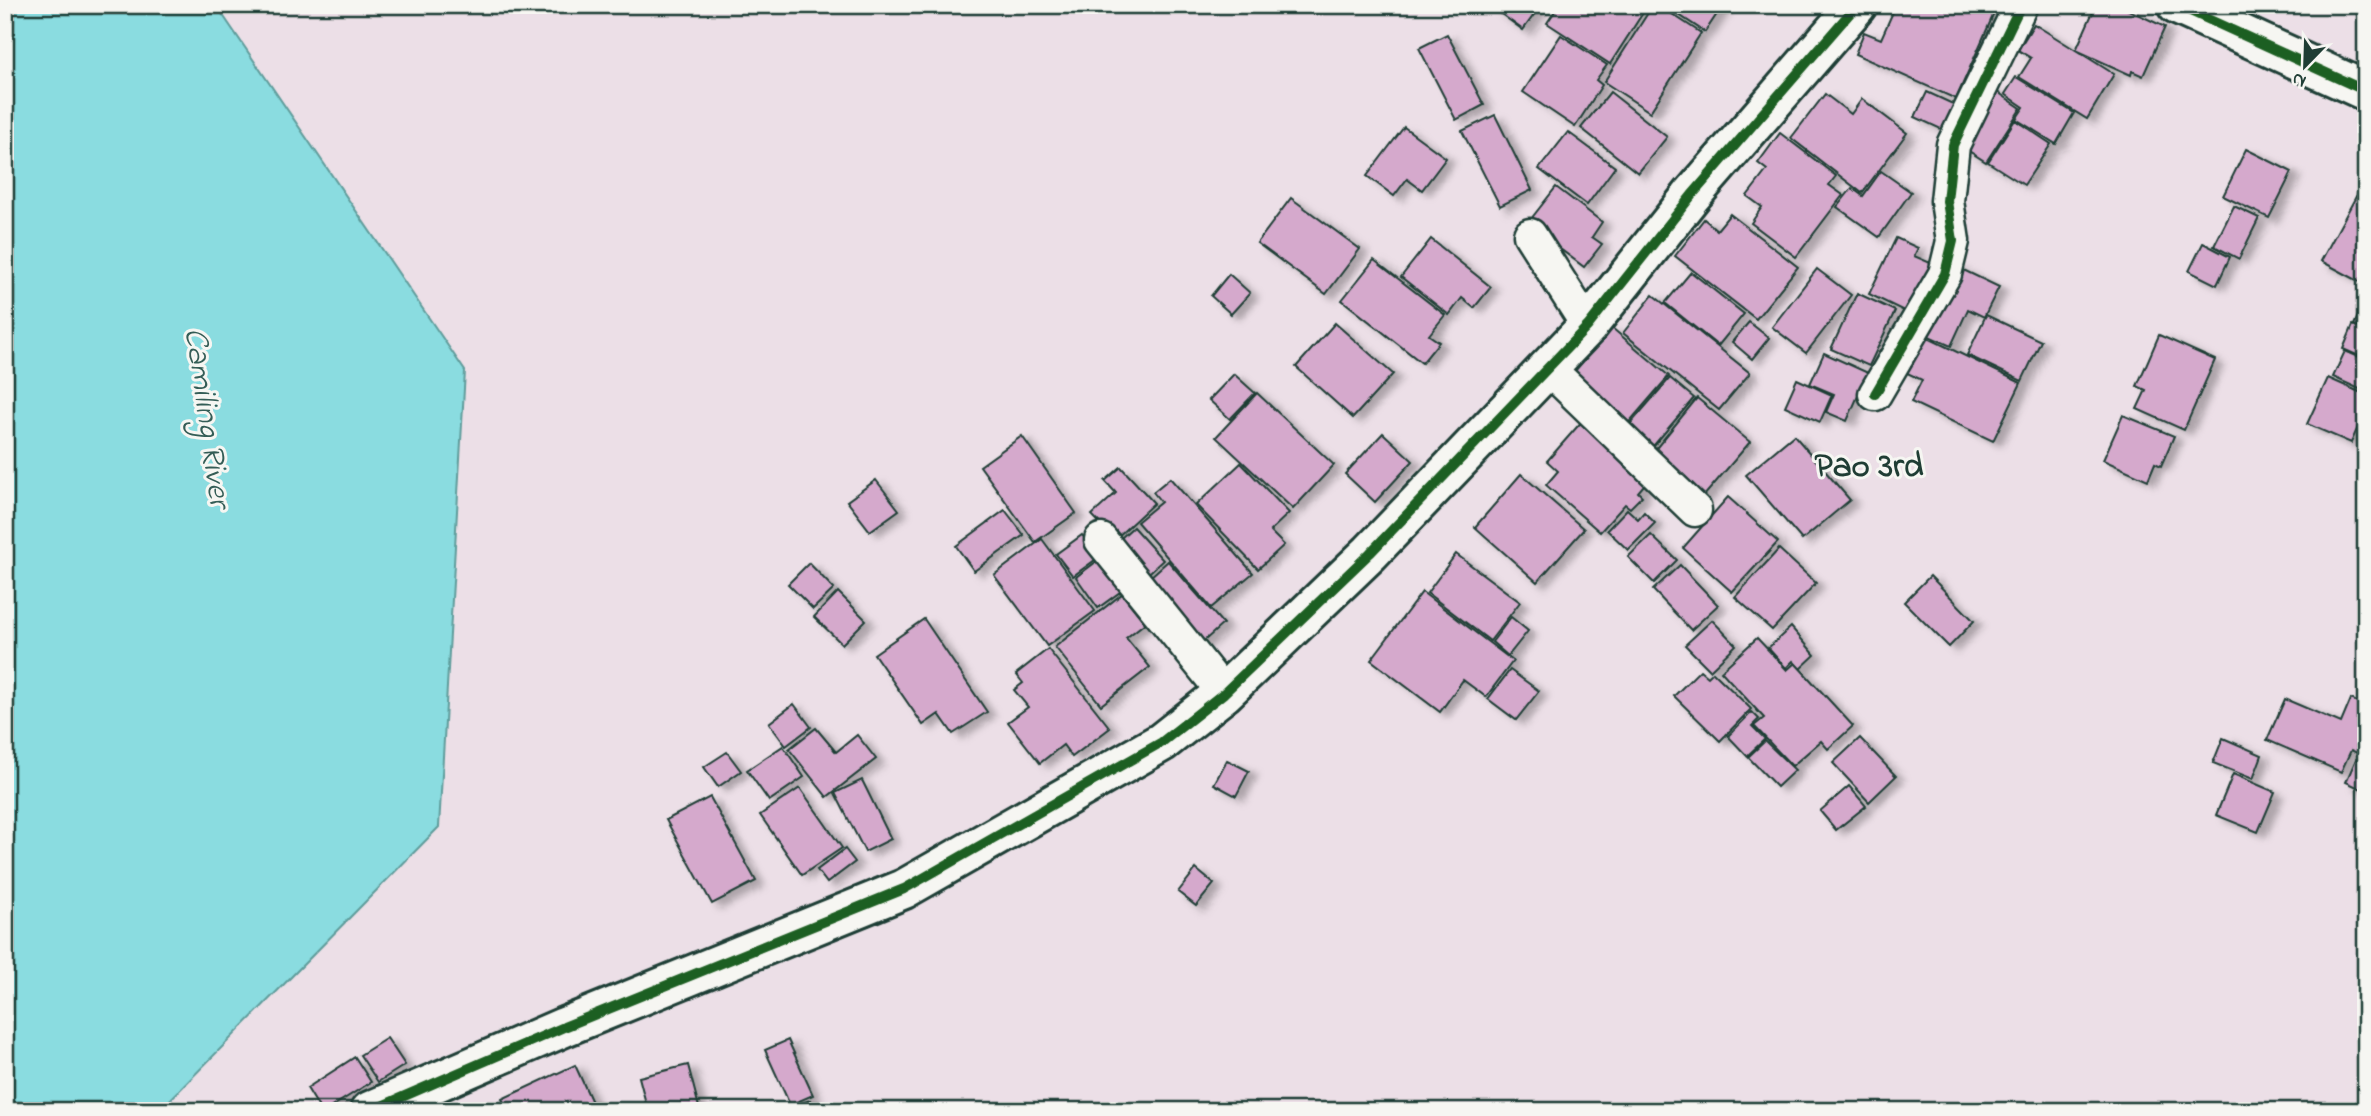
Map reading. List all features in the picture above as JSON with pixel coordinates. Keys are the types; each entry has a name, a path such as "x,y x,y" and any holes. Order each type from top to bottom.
{"street":[{"path":"370,1111 564,1027 904,889 1162,742 1224,693 1370,553 1588,326 1692,195 1857,5"},
{"path":"1875,394 1945,274 1953,241 1947,201 1952,145 2021,5"},
{"path":"2177,5 2366,91"},
{"path":"1530,235 1588,326"},
{"path":"1548,367 1695,510"},
{"path":"1101,540 1224,693"}],"water":[{"name":"Camiling River","path":"5,5 216,5 465,371 439,827 159,1111 5,1111"}],"building":[{"path":"1495,5 1541,5 1523,30 1493,8"},
{"path":"1559,5 1648,5 1610,64 1547,23"},
{"path":"1653,5 1658,5 1701,33 1650,112 1604,82"},
{"path":"1664,5 1723,5 1705,32"},
{"path":"1896,5 1988,5 1996,9 1956,99 1855,54 1864,32 1881,39"},
{"path":"2096,5 2118,5 2165,27 2143,76 2132,71 2131,75 2076,50"},
{"path":"2034,24 2114,74 2087,119 2019,77 2031,58 2018,50"},
{"path":"1447,34 1484,105 1456,120 1419,48"},
{"path":"1561,35 1607,65 1596,80 1602,85 1575,127 1523,92"},
{"path":"2016,77 2074,113 2056,144 2016,119 2024,107 2005,94"},
{"path":"1993,89 2021,108 1986,162 1958,144"},
{"path":"1610,92 1667,137 1638,173 1581,128"},
{"path":"1927,92 1955,105 1943,130 1915,117"},
{"path":"1825,94 1851,114 1862,99 1907,133 1862,193 1791,138"},
{"path":"1495,115 1532,190 1500,206 1462,131"},
{"path":"2015,120 2051,144 2024,185 1988,162"},
{"path":"1404,127 1446,158 1422,190 1407,179 1394,196 1367,176"},
{"path":"1568,132 1615,167 1587,205 1539,169"},
{"path":"1780,133 1836,176 1829,185 1843,195 1796,257 1751,223 1762,207 1747,196 1767,170 1758,163"},
{"path":"2246,149 2292,172 2269,218 2223,196"},
{"path":"1881,171 1911,192 1879,237 1837,207 1852,188 1863,196"},
{"path":"2366,178 2366,285 2321,261"},
{"path":"1556,187 1602,222 1592,237 1602,244 1584,267 1527,224"},
{"path":"1291,198 1360,249 1326,294 1257,243"},
{"path":"2234,206 2259,218 2239,259 2214,246"},
{"path":"1730,214 1798,267 1756,319 1675,256 1704,219 1717,230"},
{"path":"1896,238 1918,248 1914,256 1940,267 1930,289 1920,284 1906,312 1869,294"},
{"path":"1431,239 1491,287 1474,308 1462,298 1449,315 1401,277"},
{"path":"2203,243 2230,257 2217,285 2189,271"},
{"path":"1374,260 1445,315 1429,335 1439,342 1422,363 1342,300"},
{"path":"1953,265 1999,287 1984,317 1968,309 1951,346 1920,332"},
{"path":"1817,269 1851,295 1806,353 1772,327"},
{"path":"1691,272 1744,314 1718,346 1665,303"},
{"path":"1229,274 1250,293 1231,314 1211,296"},
{"path":"1857,293 1895,311 1869,366 1831,349"},
{"path":"1653,295 1750,373 1719,410 1623,333"},
{"path":"2366,298 2366,330 2354,325"},
{"path":"1986,315 2041,341 2022,381 1967,355"},
{"path":"1749,322 1769,338 1752,359 1732,342"},
{"path":"1335,323 1393,374 1353,418 1296,367"},
{"path":"2353,325 2366,331 2366,359 2343,349"},
{"path":"1612,328 1669,376 1625,427 1568,379"},
{"path":"1920,334 2021,383 1993,441 1911,402 1922,380 1903,371"},
{"path":"2159,335 2215,360 2184,430 2137,409 2146,390 2137,386"},
{"path":"2345,351 2366,360 2366,392 2333,377"},
{"path":"1824,353 1868,373 1847,421 1826,412 1834,394 1810,384"},
{"path":"1234,374 1255,393 1230,419 1209,400"},
{"path":"1670,378 1694,398 1649,451 1625,430"},
{"path":"2328,378 2366,395 2366,409 2351,443 2307,424"},
{"path":"1797,379 1832,395 1820,422 1785,406"},
{"path":"1257,393 1334,465 1293,509 1216,437"},
{"path":"1697,398 1750,442 1698,503 1653,452"},
{"path":"2123,415 2174,436 2161,466 2155,463 2148,480 2103,460"},
{"path":"1584,419 1650,478 1638,492 1642,496 1630,508 1625,504 1600,532 1546,485 1558,471 1547,461"},
{"path":"1383,433 1413,461 1375,502 1345,474"},
{"path":"1794,435 1850,500 1802,540 1746,475"},
{"path":"1022,436 1076,513 1035,542 980,466"},
{"path":"1241,463 1289,513 1270,531 1284,545 1258,569 1196,505"},
{"path":"1121,467 1154,503 1115,539 1092,515 1116,493 1105,481"},
{"path":"1521,474 1584,529 1537,582 1475,527"},
{"path":"1170,478 1253,573 1211,608 1137,522 1161,502 1153,492"},
{"path":"876,480 899,510 870,531 847,501"},
{"path":"1728,497 1778,542 1732,592 1683,548"},
{"path":"1627,509 1638,519 1644,512 1655,523 1628,550 1607,530"},
{"path":"1005,510 1024,535 974,571 956,546"},
{"path":"1133,527 1163,560 1140,581 1110,548"},
{"path":"1082,535 1099,557 1073,576 1056,554"},
{"path":"1651,535 1677,560 1654,583 1628,557"},
{"path":"1042,539 1095,611 1047,646 994,575"},
{"path":"1779,549 1816,583 1772,630 1735,597"},
{"path":"1456,554 1520,602 1490,641 1427,593"},
{"path":"1100,559 1124,589 1098,608 1076,577"},
{"path":"1168,561 1223,624 1195,649 1140,586"},
{"path":"809,563 834,589 813,609 788,584"},
{"path":"1680,565 1718,605 1691,630 1653,590"},
{"path":"1930,576 1974,621 1949,647 1904,602"},
{"path":"838,592 866,620 842,644 814,617"},
{"path":"1422,592 1513,661 1486,697 1463,680 1440,712 1371,660"},
{"path":"1122,594 1145,623 1126,638 1150,667 1101,705 1055,647"},
{"path":"1511,617 1528,631 1508,656 1492,642"},
{"path":"924,619 987,712 953,734 939,714 923,725 874,654"},
{"path":"1712,620 1736,645 1710,670 1685,645"},
{"path":"1791,627 1815,655 1800,669 1793,661 1786,668 1768,648"},
{"path":"1757,638 1787,670 1795,663 1853,726 1828,749 1821,741 1792,766 1754,726 1764,718 1721,671"},
{"path":"1048,649 1110,728 1072,757 1063,745 1040,763 1008,722 1028,707 1014,690 1023,683 1016,674"},
{"path":"1510,670 1539,691 1516,720 1488,699"},
{"path":"1700,670 1708,677 1713,672 1751,709 1720,741 1674,696"},
{"path":"2285,699 2341,723 2351,699 2366,706 2366,739 2359,754 2351,750 2341,772 2267,740"},
{"path":"794,704 811,727 786,746 769,723"},
{"path":"1752,712 1759,719 1752,726 1765,739 1747,756 1728,736"},
{"path":"816,728 836,752 857,735 876,759 827,797 789,749"},
{"path":"1860,738 1896,776 1869,802 1833,763"},
{"path":"2223,738 2262,755 2253,779 2213,763"},
{"path":"1765,741 1795,770 1777,787 1748,757"},
{"path":"783,746 804,777 769,801 747,770"},
{"path":"2366,748 2366,791 2346,782 2356,759 2361,761"},
{"path":"727,752 741,771 718,787 704,767"},
{"path":"1227,760 1249,771 1236,796 1214,784"},
{"path":"2233,774 2275,792 2258,832 2216,815"},
{"path":"862,780 891,839 865,852 835,793"},
{"path":"1849,786 1866,806 1836,830 1820,811"},
{"path":"800,788 842,848 802,875 760,815"},
{"path":"710,797 756,881 712,904 666,820"},
{"path":"845,849 855,862 827,883 817,870"},
{"path":"1196,869 1214,884 1196,906 1178,892"},
{"path":"387,1038 405,1065 378,1082 360,1055"},
{"path":"788,1040 813,1095 790,1105 765,1050"},
{"path":"355,1057 371,1082 321,1111 307,1088"},
{"path":"575,1065 596,1111 508,1111 502,1099"},
{"path":"688,1065 700,1111 648,1111 639,1077"},
{"path":"810,1100 815,1111 783,1111"}],"cycle path":[{"path":"370,1111 564,1027 904,889 1162,742 1224,693 1370,553 1588,326 1692,195 1857,5"},
{"path":"1875,394 1945,274 1953,241 1947,201 1953,145 2021,5"},
{"path":"2177,5 2366,91"}],"district":[{"name":"Pao 3rd","path":"1869,464"}]}
